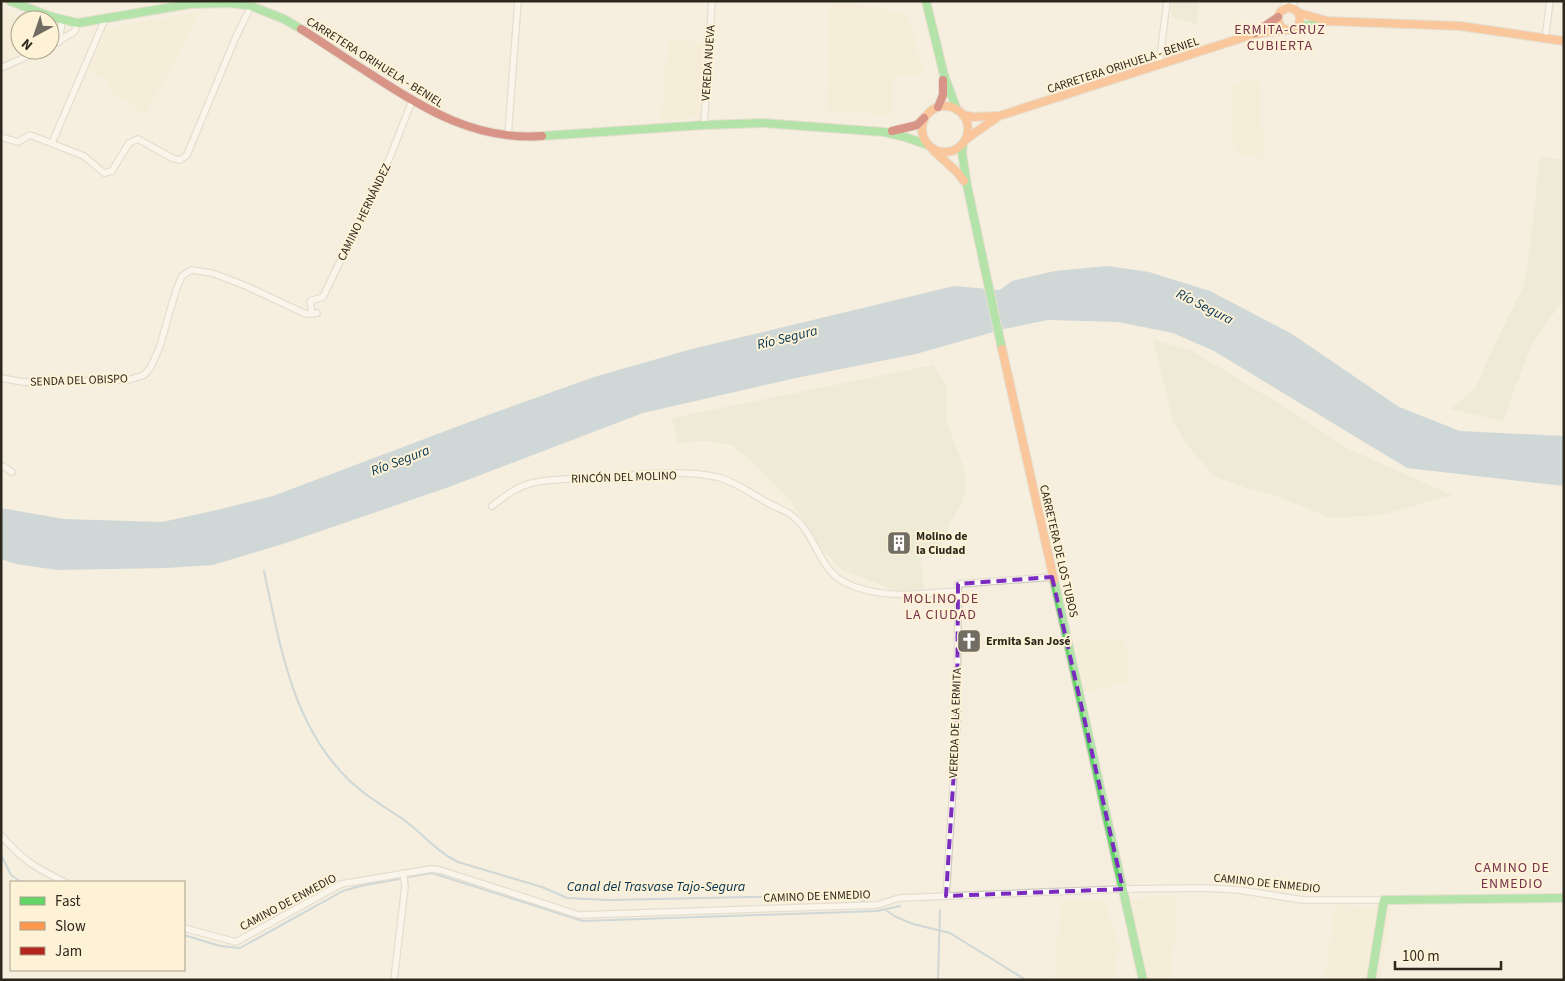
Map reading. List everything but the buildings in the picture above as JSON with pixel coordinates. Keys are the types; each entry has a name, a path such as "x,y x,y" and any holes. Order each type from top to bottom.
{"main road":[{"name":"CARRETERA ORIHUELA - BENIEL","path":"10,1 45,16 78,23 179,4 230,3 251,6 284,19 433,113 455,123 481,131 508,135 538,136 763,123 884,132 929,146"},
{"path":"926,1 944,76 968,127 960,147 950,151 940,151 929,146"},
{"path":"1327,21 1295,8 1287,8 1279,14 1279,25 1284,30 1292,31 1298,27 1327,21 1460,26 1564,41"},
{"path":"1295,8 1301,20 1298,27"},
{"name":"CARRETERA ORIHUELA - BENIEL","path":"1254,34 1279,14"},
{"name":"CARRETERA ORIHUELA - BENIEL","path":"964,141 1000,116 1254,34 1284,30"},
{"path":"938,107 943,95 944,76"},
{"path":"960,112 946,106 938,107 925,117 922,131 929,146 944,163 961,175 967,185"},
{"name":"CARRETERA ORIHUELA - BENIEL","path":"960,112 974,116 1000,116"},
{"name":"CARRETERA ORIHUELA - BENIEL","path":"884,132 912,127 925,117"},
{"name":"CARRETERA DE LOS TUBOS","path":"964,141 962,153 967,185 986,277 1143,980"},
{"name":"CAMINO DE ENMEDIO","path":"1384,900 1564,898"},
{"path":"1371,980 1384,900"}],"street":[{"path":"508,135 518,1"},
{"name":"VEREDA NUEVA","path":"704,125 712,1"},
{"path":"1159,65 1167,1"},
{"path":"1279,14 1286,1"},
{"path":"1545,39 1550,1"},
{"path":"1,137 18,142 30,135 84,156 104,173 112,172 129,143 138,139 172,158 180,160 187,155 235,39 251,6"},
{"path":"52,143 105,19"},
{"path":"60,35 62,21"},
{"path":"60,41 74,32 78,23"},
{"path":"1,68 19,60"},
{"name":"CAMINO HERNÁNDEZ","path":"314,314 310,301 323,297 390,157 412,101"},
{"name":"SENDA DEL OBISPO","path":"1,378 23,382 128,380 144,375 152,367 182,276 191,270 212,273 246,286 306,314 314,314"},
{"path":"1,465 12,472"},
{"name":"RINCÓN DEL MOLINO","path":"492,506 519,487 540,482 650,474 687,474 718,478 742,488 794,517 805,529 830,570 844,582 858,588 887,594 958,592"},
{"path":"958,592 958,584 1052,577"},
{"name":"VEREDA DE LA ERMITA","path":"946,896 957,723 958,592"},
{"path":"1,835 21,856 40,870 63,881"},
{"name":"CAMINO DE ENMEDIO","path":"185,928 236,942 341,884 421,870 440,870 579,915 877,905 899,898 1123,889 1223,888 1304,900 1384,900"},
{"path":"394,980 405,886 404,873"}],"highlighted area":[{"path":"1052,577 1123,889 946,896 957,723 958,584"}],"shaded area":[{"path":"830,1 858,1 859,5 908,14 924,74 894,74 893,115 826,111"},
{"path":"1,9 10,13 10,59 1,63"},
{"path":"199,12 146,115 107,89 110,83 88,71 105,30"},
{"path":"668,40 708,43 701,117 661,121"},
{"path":"1261,78 1263,159 1234,153 1231,84"},
{"path":"1126,639 1127,682 1084,692 1075,641"},
{"path":"1151,896 1178,897 1171,980 1148,980 1131,900"},
{"path":"1061,899 1104,899 1119,945 1114,980 1054,980"},
{"path":"1335,905 1391,909 1380,980 1324,980"}],"green space":[{"path":"1171,1 1199,1 1197,24 1171,17"},
{"path":"1540,157 1564,160 1564,299 1532,343 1503,421 1451,409 1476,387 1523,287 1530,247"},
{"path":"1153,339 1192,351 1280,404 1349,449 1452,495 1381,515 1330,518 1279,497 1246,488 1214,476 1188,446 1173,422"},
{"path":"933,365 947,386 947,422 964,468 966,484 963,501 950,523 945,541 935,550 920,553 925,592 889,588 842,570 822,550 792,503 755,465 732,445 705,441 678,443 672,418"}],"water":[{"name":"Río Segura","path":"1108,266 1149,272 1210,291 1292,334 1399,407 1460,431 1564,436 1564,486 1407,468 1214,351 1173,333 1118,322 1048,320 1004,329 916,354 796,378 643,413 449,487 286,543 213,565 167,568 57,570 16,564 1,559 1,508 64,519 162,522 217,510 273,496 594,377 692,349 954,286 1000,290 1012,281 1055,271"}],"waterway":[{"name":"Canal del Trasvase Tajo-Segura","path":"264,571 291,683 314,735 330,758 355,786 411,825 450,858 542,887 567,898 608,900 851,895 864,901"},
{"name":"Canal del Trasvase Tajo-Segura","path":"1,855 11,875 20,881"},
{"name":"Canal del Trasvase Tajo-Segura","path":"408,877 432,873 583,921 877,911 900,906"},
{"name":"Canal del Trasvase Tajo-Segura","path":"185,935 220,946 240,948 343,891 399,879"},
{"path":"938,980 940,910"},
{"name":"Canal del Trasvase Tajo-Segura","path":"887,911 913,924 950,933 1026,980"}],"traffic: fast":[{"path":"10,1 52,17 78,23 190,4 230,3 251,6 284,19 301,29"},
{"path":"926,1 944,75 957,110"},
{"path":"1298,27 1325,22"},
{"path":"542,136 763,123 884,132 928,145"},
{"path":"963,143 962,153 967,185 1002,349"},
{"path":"1054,580 1143,980"},
{"path":"1371,980 1384,900 1564,898"}],"traffic: slow":[{"path":"1285,8 1293,8 1300,15 1300,19 1300,23 1293,30 1285,30 1278,23 1278,15 1285,8"},
{"path":"1299,13 1327,21 1460,26 1564,41"},
{"path":"965,140 999,116 1254,34 1285,30"},
{"path":"945,106 958,110 964,116 968,129 964,142 958,148 945,152 932,148 926,142 922,129 926,116 932,110 945,106"},
{"path":"963,115 974,117 997,116"},
{"path":"932,149 964,181"},
{"path":"1002,349 1054,580"}],"traffic: jam":[{"path":"1255,33 1278,17"},
{"path":"301,29 431,111 473,128 495,133 518,136 542,136"},
{"path":"938,107 943,95 943,80"},
{"path":"892,131 917,125 924,118"}],"place":[{"name":"Molino de la Ciudad","path":"899,543"},
{"name":"Ermita San José","path":"969,641"}],"district":[{"name":"ERMITA-CRUZ CUBIERTA","path":"1280,38"},
{"name":"MOLINO DE LA CIUDAD","path":"941,606"},
{"name":"CAMINO DE ENMEDIO","path":"1512,876"}]}
